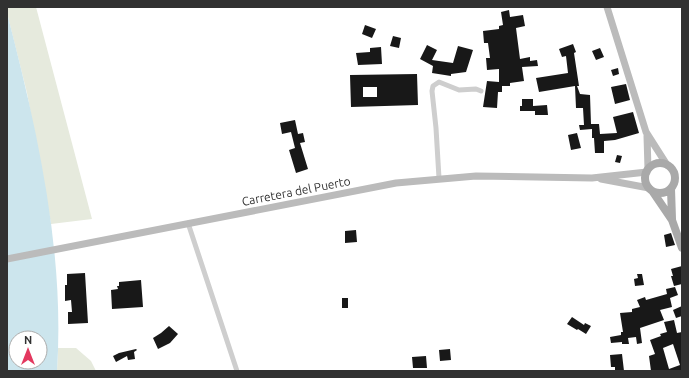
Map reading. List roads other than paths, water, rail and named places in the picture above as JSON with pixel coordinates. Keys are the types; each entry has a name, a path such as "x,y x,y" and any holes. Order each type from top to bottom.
{"main road":[{"path":"607,7 646,132 648,171 645,180 651,190 662,202 672,220 682,248"},
{"path":"646,132 669,167 675,180 672,188 672,220"},
{"path":"648,171 657,164 682,170"},
{"name":"Carretera del Puerto","path":"7,259 396,183 439,178 476,176 592,178 648,171"},
{"name":"Carretera del Puerto","path":"592,178 651,190"},
{"path":"651,190 662,193 672,188 682,186"}],"street":[{"path":"439,178 432,91 433,86 439,82 460,90 476,88 481,90"},
{"path":"188,223 237,371"}],"water":[{"path":"7,13 29,101 53,236 57,281 57,371 7,371"}]}
